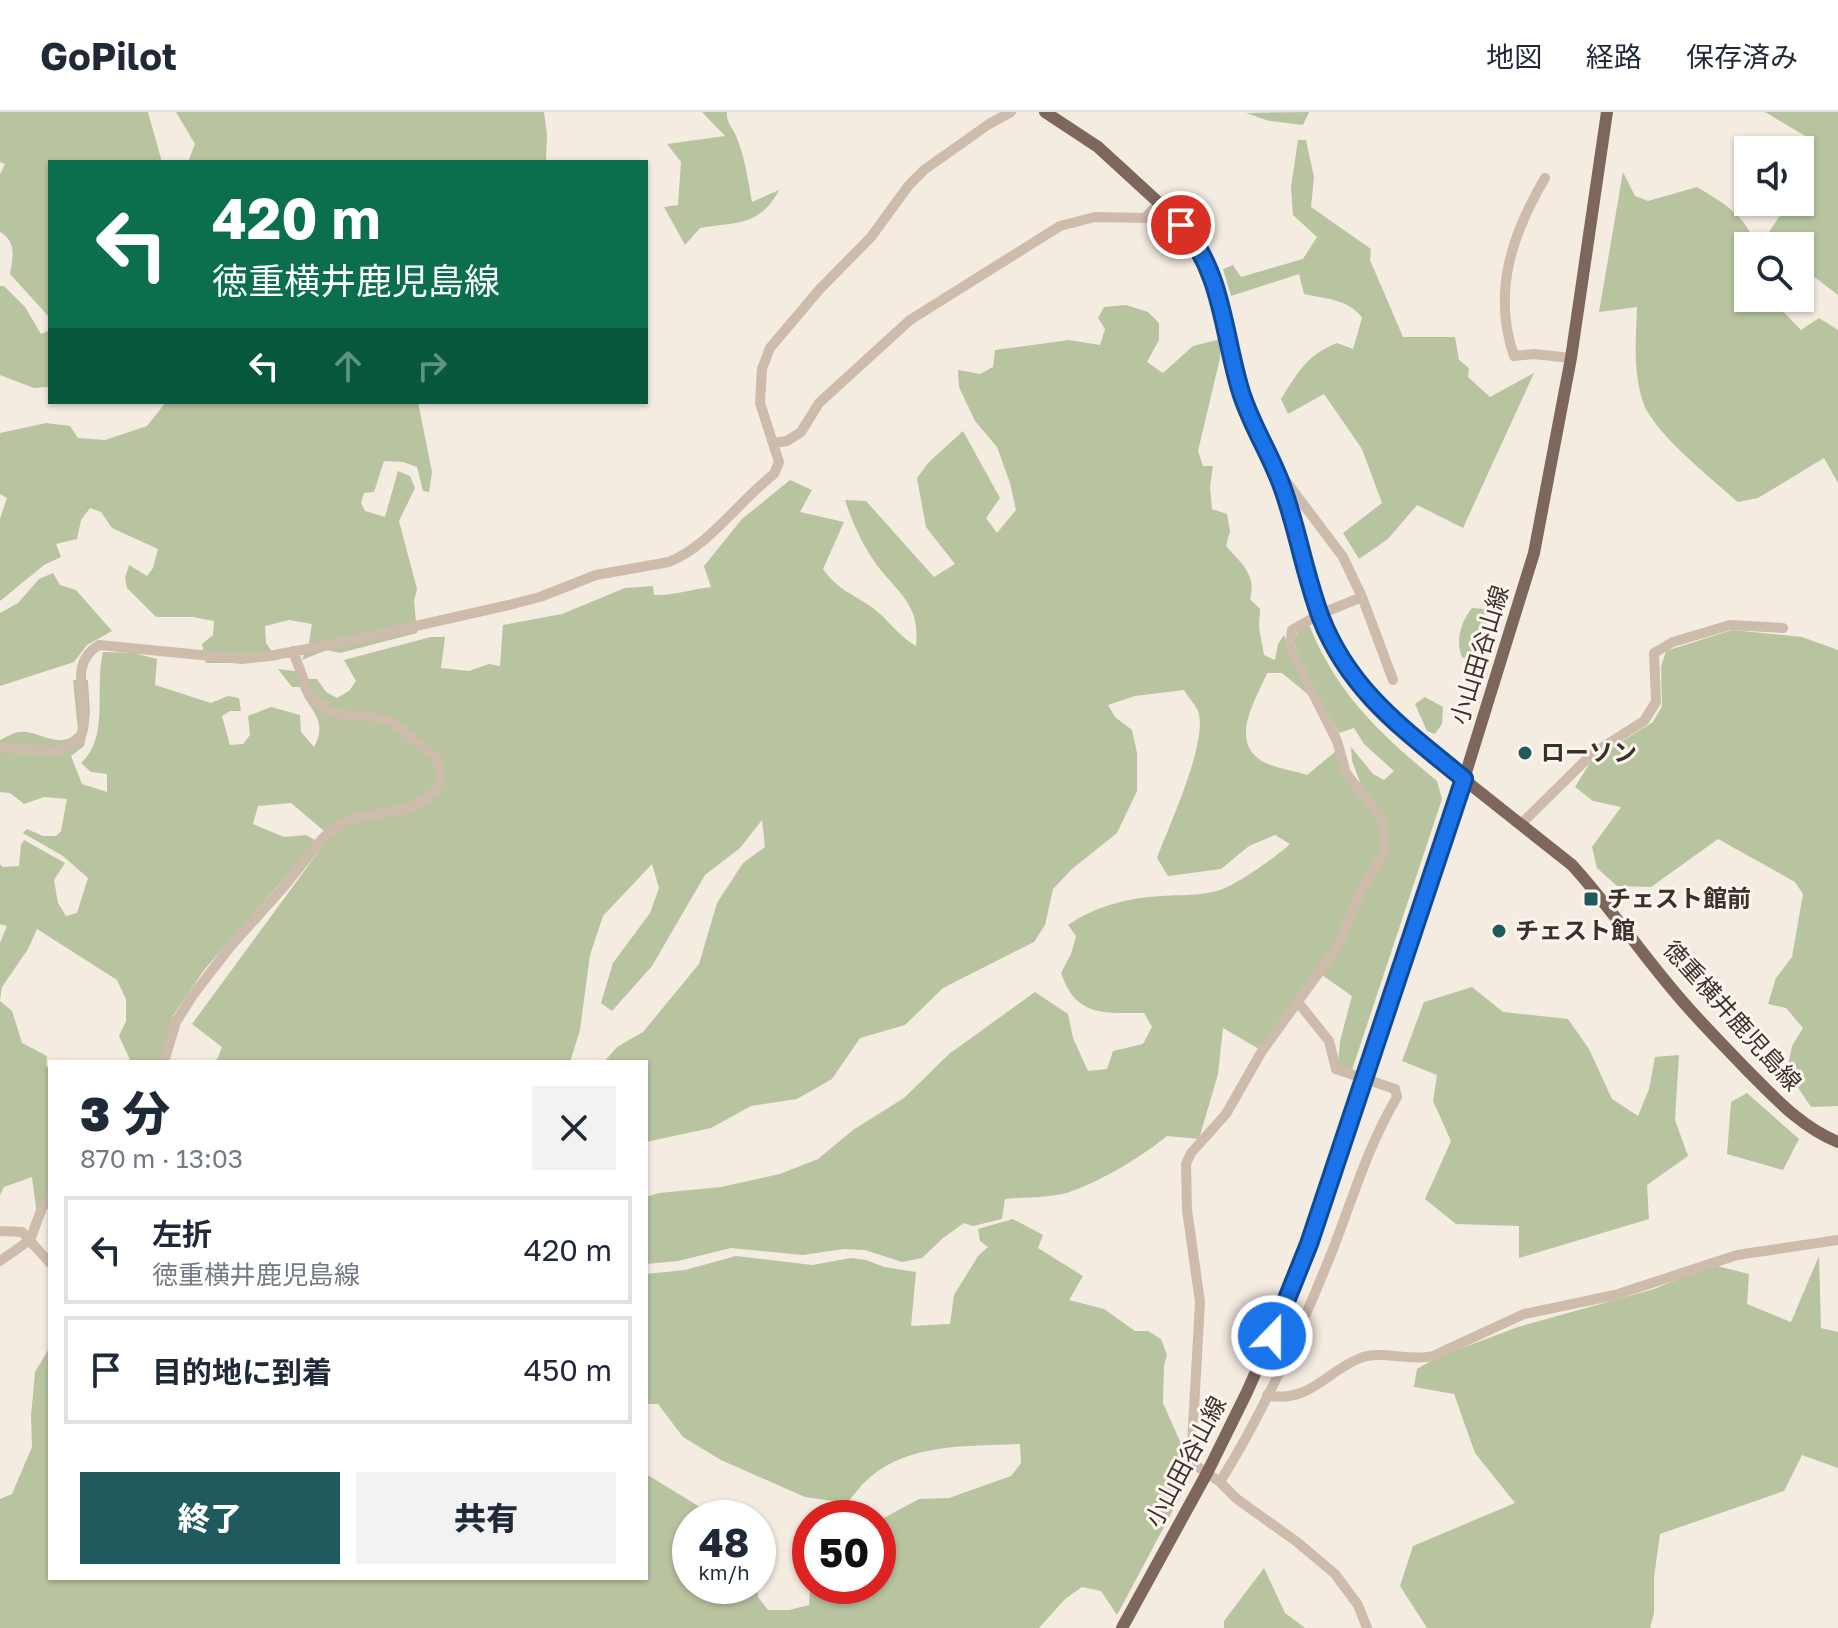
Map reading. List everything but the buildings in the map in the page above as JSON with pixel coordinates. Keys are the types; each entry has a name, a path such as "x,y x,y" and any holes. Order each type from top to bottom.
{"main road":[{"name":"徳重横井鹿児島線","path":"1045,112 1098,147 1193,238 1205,258 1247,412 1275,468 1320,614 1345,666 1399,728 1556,850 1597,892 1683,1002 1769,1092 1805,1124 1838,1142"},
{"name":"小山田谷山線","path":"1122,1628 1207,1473 1263,1358 1309,1244 1464,779 1534,553 1571,358 1607,112"}],"street":[{"path":"0,748 57,751 79,740 83,727 81,664 99,645 242,659 509,605 540,597 596,575 669,562 680,557 774,474 779,462 760,403 762,369 770,348 819,290 871,237 909,185 924,170 1011,112"},
{"path":"1545,178 1524,215 1505,273 1503,287 1510,344 1514,356 1534,354 1571,358"},
{"path":"774,443 787,441 801,432 819,403 910,320 1060,226 1095,217 1145,218 1159,203"},
{"path":"1275,468 1343,557 1362,597 1393,680"},
{"path":"1362,597 1320,614 1292,630 1290,648 1337,741 1346,773 1382,819 1385,844 1380,863 1361,890 1338,946 1249,1071 1226,1114 1191,1153 1186,1164 1187,1210 1200,1302 1191,1462 1335,1574 1358,1605 1367,1628"},
{"path":"1522,823 1592,754 1644,721 1656,702 1654,653 1673,642 1730,625 1783,628"},
{"path":"165,1060 176,1022 193,995 323,838 346,820 411,808 435,792 441,774 436,758 392,722 370,716 330,712 310,697 293,651"},
{"path":"1220,1482 1267,1395 1335,1243 1377,1130 1398,1093 1395,1089 1336,1069 1329,1041 1297,1001"},
{"path":"0,1261 30,1240 48,1200"},
{"path":"0,1231 22,1232 48,1261"},
{"path":"1267,1395 1283,1397 1306,1392 1359,1358 1418,1359 1433,1356 1524,1314 1615,1295 1737,1255 1838,1240"}],"green space":[{"path":"0,112 148,112 161,160 48,160 48,316 10,274 11,245 0,232 0,174 5,164 0,162"},
{"path":"176,112 544,112 547,134 546,160 189,160 195,144"},
{"path":"702,112 727,112 728,122 742,152 752,202 779,190 764,211 755,217 700,228 685,245 664,207 678,205 681,162 667,144 725,136"},
{"path":"1309,112 1303,125 1269,121 1246,113"},
{"path":"1765,112 1838,112 1838,295 1814,277 1814,232 1769,232 1780,216 1814,216 1814,136 1805,136"},
{"path":"1298,140 1306,140 1314,177 1311,207 1371,249 1370,260 1403,337 1455,337 1459,360 1469,368 1468,377 1490,397 1534,373 1463,528 1417,505 1388,539 1359,559 1343,533 1382,503 1362,449 1324,394 1288,414 1281,399 1298,373 1318,353 1337,343 1353,349 1362,318 1344,304 1304,294 1299,274 1231,296 1223,269 1233,265 1241,277 1303,259 1317,237 1293,215 1291,187"},
{"path":"1623,172 1635,196 1648,201 1697,187 1724,205 1740,218 1750,232 1734,232 1734,312 1784,312 1801,330 1819,318 1838,330 1838,483 1824,458 1758,498 1738,502 1683,454 1647,411 1637,376 1637,307 1599,312"},
{"path":"0,286 4,286 25,307 41,334 48,331 48,387 34,388 0,375"},
{"path":"1126,305 1148,312 1159,323 1159,340 1147,362 1163,373 1193,346 1221,339 1220,358 1198,451 1203,466 1213,466 1210,486 1212,509 1227,514 1230,531 1226,546 1249,576 1250,599 1260,609 1259,627 1264,655 1275,660 1278,644 1284,635 1299,672 1316,701 1282,673 1267,673 1248,718 1247,740 1251,750 1270,765 1307,775 1341,747 1353,784 1360,782 1352,761 1351,747 1373,774 1384,780 1394,771 1364,744 1354,728 1339,733 1295,647 1297,633 1309,625 1333,672 1362,711 1437,781 1442,799 1352,1070 1338,1066 1340,1041 1352,996 1322,975 1313,974 1259,1049 1223,1028 1218,1074 1199,1139 1167,1136 1145,1153 1088,1185 1062,1194 1005,1199 1002,1219 973,1226 964,1223 922,1258 902,1262 865,1250 844,1249 803,1255 731,1248 678,1261 648,1264 648,1196 721,1187 780,1174 818,1159 853,1130 904,1098 949,1054 1035,992 1068,1014 1073,1038 1088,1071 1107,1069 1113,1051 1143,1044 1152,1027 1144,1013 1093,1010 1075,998 1067,987 1061,973 1076,936 1068,925 1097,909 1117,903 1217,891 1255,871 1290,844 1275,835 1249,846 1221,869 1168,876 1157,858 1193,763 1200,725 1198,711 1184,690 1135,696 1108,705 1115,717 1132,730 1137,753 1137,791 1117,833 1072,869 1053,889 1045,925 1034,942 943,988 905,1025 860,1038 832,1079 797,1099 751,1106 711,1128 648,1142 648,1060 606,1060 617,1047 643,1032 699,964 717,903 743,863 765,847 762,820 740,848 705,875 652,966 612,1011 601,1003 613,963 650,913 659,888 652,864 603,916 590,955 580,1030 571,1060 217,1060 222,1047 192,1024 330,836 291,803 258,806 253,824 284,837 306,835 317,841 204,970 173,1016 163,1060 130,1060 119,1036 126,1021 126,999 117,980 37,929 28,949 2,987 0,1000 0,943 7,926 0,924 0,864 2,867 19,866 24,840 65,863 54,880 58,903 66,916 77,913 88,878 63,856 23,833 27,829 43,836 56,836 61,831 67,799 44,797 24,804 10,793 0,792 0,740 19,732 57,740 71,737 78,731 73,680 88,680 90,713 84,746 71,756 82,784 107,792 107,774 91,772 81,763 90,752 98,726 103,652 134,653 157,659 155,685 211,703 228,696 239,698 241,711 230,711 222,716 230,745 243,744 250,735 248,716 271,707 300,715 301,732 314,747 319,722 300,687 292,687 278,669 302,672 307,679 317,679 326,692 337,698 349,691 356,681 344,660 431,637 445,637 441,668 469,671 489,664 500,666 503,625 562,614 625,588 653,586 654,595 661,595 711,587 704,566 742,519 790,480 812,490 800,512 844,522 823,569 840,587 873,608 916,646 916,630 910,607 868,551 845,500 866,501 934,577 955,564 926,527 917,478 929,462 963,431 1000,498 986,518 997,533 1016,510 1010,483 997,447 975,421 959,387 958,370 980,374 993,367 995,350 1069,340 1100,345 1105,329 1098,318 1104,307"},
{"path":"164,404 418,404 432,472 429,492 423,491 417,467 403,462 384,461 374,492 364,493 361,503 365,511 385,517 398,471 410,476 415,488 399,521 417,589 414,601 417,633 340,653 327,650 302,660 312,624 289,620 265,626 266,643 278,660 206,663 202,644 213,635 214,621 193,617 156,617 127,588 125,578 129,565 147,576 153,568 158,549 112,528 101,512 90,508 81,520 77,539 56,544 61,557 44,565 0,601 0,519 7,498 0,494 0,433 46,423 70,426 78,438 105,440 147,426"},
{"path":"53,573 60,585 76,590 112,631 87,645 74,662 0,686 0,613 18,603 39,579"},
{"path":"1472,608 1485,609 1486,629 1477,663 1462,657 1459,645 1462,625"},
{"path":"1732,630 1802,637 1838,650 1838,1106 1811,1107 1787,1071 1792,1046 1803,1028 1786,1008 1768,1004 1776,978 1792,957 1803,894 1795,882 1718,839 1651,887 1617,886 1597,868 1592,847 1621,807 1593,801 1575,787 1591,761 1653,722 1662,706 1661,667 1666,651"},
{"path":"1425,697 1443,707 1442,724 1435,734 1427,731 1415,704"},
{"path":"1472,987 1503,1012 1568,1019 1589,1049 1612,1099 1638,1116 1649,1089 1655,1057 1679,1055 1675,1120 1688,1156 1647,1185 1649,1219 1519,1258 1519,1226 1456,1224 1425,1199 1451,1141 1433,1101 1437,1075 1402,1061 1424,1002"},
{"path":"0,1001 12,1011 22,1043 47,1056 48,1202 39,1230 32,1177 4,1187 0,1195"},
{"path":"1747,1093 1799,1139 1783,1170 1727,1154 1731,1102"},
{"path":"1013,1219 1043,1235 1038,1248 1083,1276 1069,1300 1104,1309 1135,1331 1148,1331 1161,1339 1167,1355 1163,1403 1195,1469 1117,1615 1101,1591 1082,1587 1065,1599 1039,1628 0,1628 0,1499 12,1494 32,1447 35,1372 48,1350 48,1580 648,1580 648,1475 689,1500 672,1500 672,1604 763,1604 768,1610 789,1610 809,1604 896,1604 896,1511 919,1499 949,1498 1011,1476 1021,1463 1020,1444 940,1449 902,1458 868,1479 850,1500 805,1497 721,1460 683,1437 658,1404 648,1404 648,1274 685,1270 736,1256 812,1265 851,1258 866,1260 884,1267 916,1272 911,1326 950,1324 954,1295 978,1256 988,1247 980,1241 978,1229"},
{"path":"1819,1256 1821,1328 1838,1332 1838,1468 1802,1455 1784,1491 1660,1534 1650,1628 1427,1628 1400,1586 1413,1546 1515,1503 1475,1453 1454,1394 1414,1387 1417,1369 1438,1357 1518,1327 1654,1289 1713,1265 1749,1274 1747,1304 1791,1322"},
{"path":"1264,1568 1285,1613 1305,1628 1224,1628 1224,1621"}],"place":[{"name":"ローソン","path":"1525,753"},
{"name":"チェスト館前","path":"1591,899"},
{"name":"チェスト館","path":"1499,931"}],"route":[{"path":"1181,225 1199,247 1211,273 1247,412 1284,491 1320,614 1335,648 1376,705 1399,728 1464,779 1309,1244 1272,1336"}]}
